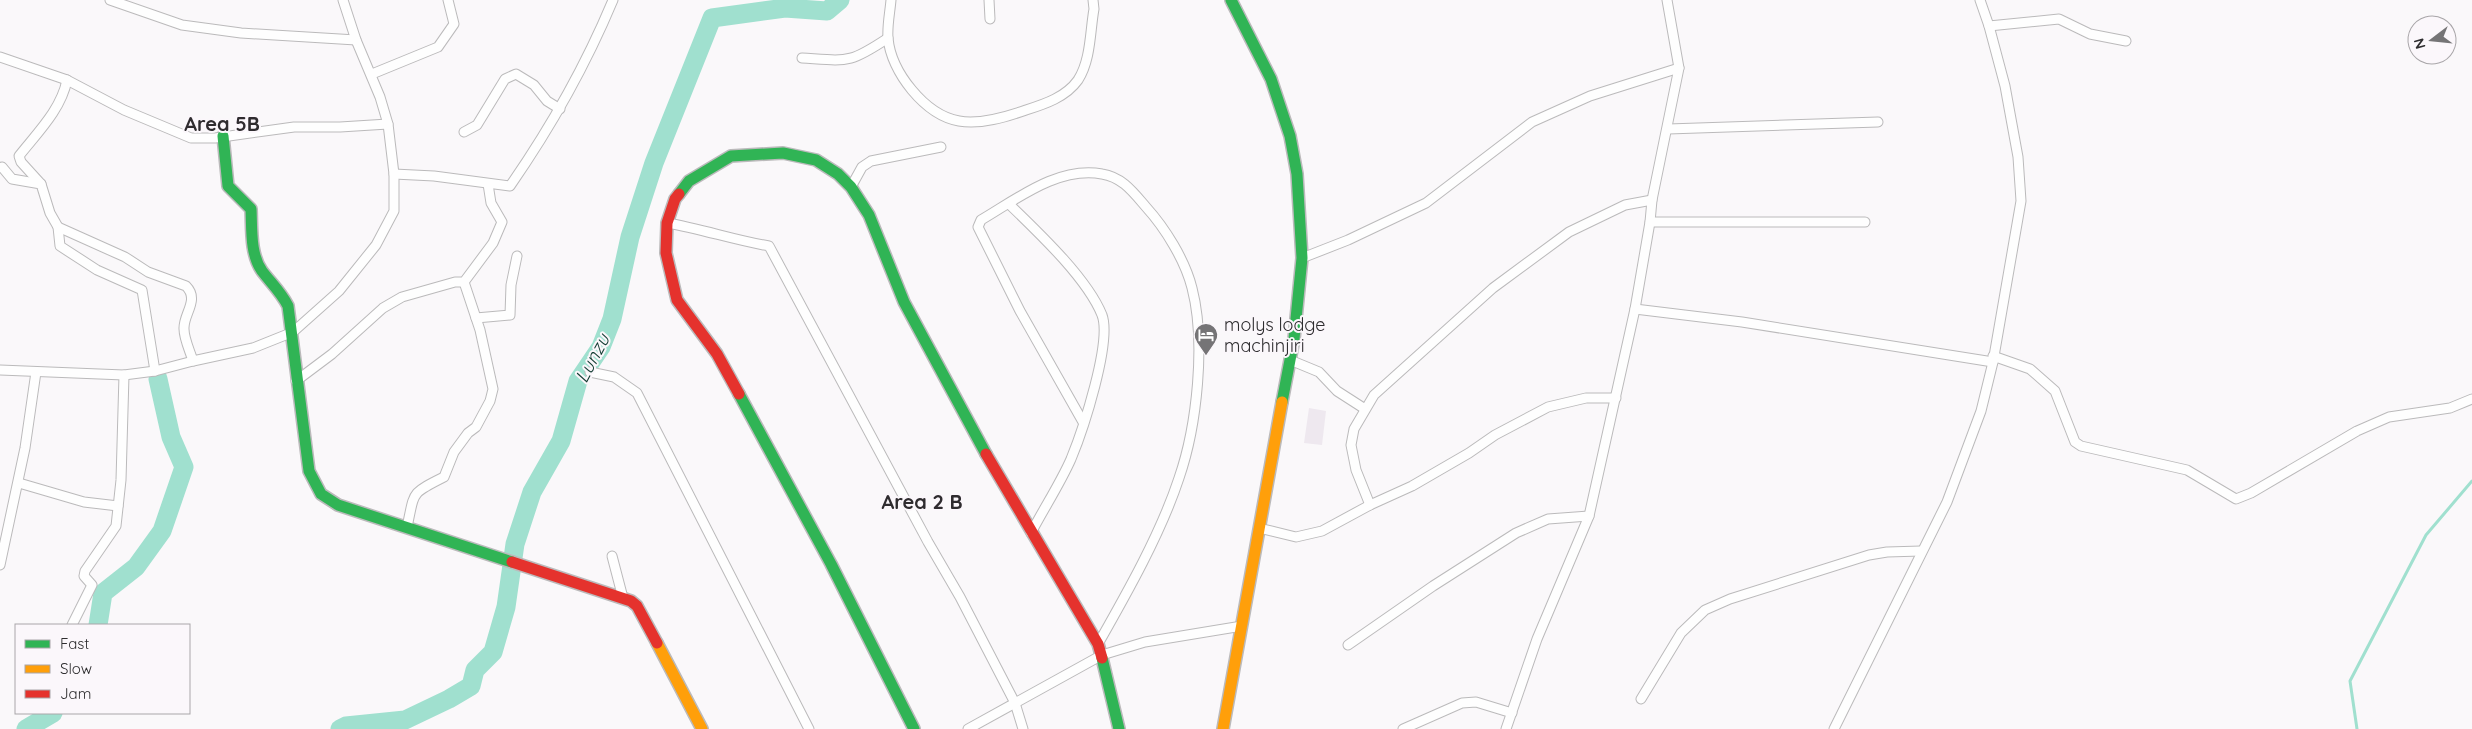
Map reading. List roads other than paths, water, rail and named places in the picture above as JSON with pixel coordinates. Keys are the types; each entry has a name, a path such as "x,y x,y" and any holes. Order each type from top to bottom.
{"street":[{"path":"110,0 182,26 240,33 356,40"},
{"path":"0,370 124,375 155,372 193,361 253,348 293,332 339,291 376,246 394,211 394,174 388,124 372,74 356,40 343,0"},
{"path":"372,74 438,48 454,24 448,0"},
{"path":"394,174 434,176 510,186 560,110 593,47 612,0"},
{"path":"891,0 888,38 892,53 903,77 910,89 927,105 958,121 980,121 1012,115 1054,100 1069,90 1078,79 1088,51 1093,0"},
{"path":"989,0 990,19"},
{"path":"1223,729 1252,580 1259,528 1290,360 1299,298 1302,258 1297,174 1290,136 1271,79 1231,0"},
{"path":"1506,729 1537,639 1589,516 1616,398 1635,309 1652,200 1679,68 1666,0"},
{"path":"1834,729 1947,502 1981,411 1993,359 2021,201 2018,157 2005,86 1990,26 1980,0"},
{"path":"1990,26 2059,20 2090,34 2126,41"},
{"path":"802,58 841,62 860,57 888,38"},
{"path":"0,57 67,80 124,110 191,138 294,127 388,124"},
{"path":"1302,258 1348,240 1426,203 1532,122 1590,96 1679,68"},
{"path":"464,132 477,125 505,79 516,74 534,85 547,101 560,110"},
{"path":"67,80 65,90 50,118 19,156 21,162 41,184 50,213 58,227 60,246 64,251 98,270 142,290 155,372"},
{"path":"1668,128 1878,122"},
{"path":"223,136 228,186 251,209 254,255 261,270 284,299 293,332 296,381 309,471 321,494 338,505 631,601 642,614 702,729"},
{"path":"851,187 862,167 871,161 941,147"},
{"path":"914,729 774,455 717,354 677,300 666,253 667,222 675,199 689,181 732,156 783,153 816,160 838,174 851,187 869,215 904,302 940,370 1031,533 1100,649 1119,729"},
{"path":"2,168 12,179 41,184"},
{"path":"1083,422 1008,289 978,227 981,220 1034,188 1068,176 1101,174 1122,180 1154,216 1175,251 1192,288 1198,328 1198,377 1191,427 1180,478 1100,649"},
{"path":"464,282 493,243 502,222 490,203 488,184"},
{"path":"1370,505 1356,470 1351,445 1354,429 1374,395 1493,288 1562,238 1602,214 1626,205 1652,200"},
{"path":"1009,204 1034,228 1078,278 1096,302 1105,330 1101,360 1070,460 1031,533"},
{"path":"667,222 696,228 736,240 769,246 928,542 960,597 1015,703 1023,729"},
{"path":"1650,222 1865,222"},
{"path":"58,227 125,257 148,272 186,286 190,290 192,298 184,329 193,361"},
{"path":"476,318 510,315 511,285 517,256"},
{"path":"296,381 332,354 383,308 402,297 455,282 464,282"},
{"path":"407,527 412,498 422,488 444,476 454,452 476,427 490,401 493,382 464,282"},
{"path":"1635,309 1742,322 1993,359 2030,369 2055,391 2074,442 2081,446 2187,470 2236,499 2251,493 2357,431 2389,417 2450,408 2472,399"},
{"path":"1290,360 1319,372 1337,391 1365,408"},
{"path":"0,565 18,483 36,372"},
{"path":"590,372 614,378 637,393 809,729"},
{"path":"72,624 92,585 84,574 116,526 121,480 124,375"},
{"path":"1259,528 1296,537 1322,531 1370,505 1412,486 1469,453 1495,435 1548,407 1586,398 1616,398"},
{"path":"18,483 84,502 118,506"},
{"path":"1348,645 1433,586 1516,533 1548,519 1589,516"},
{"path":"1641,699 1681,633 1705,610 1730,599 1869,555 1887,552 1921,551"},
{"path":"612,556 623,598"},
{"path":"968,729 1015,703 1100,649 1242,626"},
{"path":"1403,729 1462,703 1476,702 1512,713"}],"waterway":[{"name":"Lunzu","path":"340,729 346,726 405,720 449,699 471,686 475,670 493,652 506,607 515,544 532,492 561,441 578,381 601,347 612,319 630,237 654,163 712,18 785,8 827,11 840,0"},
{"path":"98,624 103,593 136,567 162,531 184,467 171,437 158,379"},
{"path":"2357,729 2350,681 2426,535 2472,481"},
{"path":"26,729 51,714"}],"place":[{"name":"molys lodge machinjiri","path":"1206,356"}],"district":[{"name":"Area 5B","path":"222,124"},
{"name":"Area 2 B","path":"922,502"}]}
